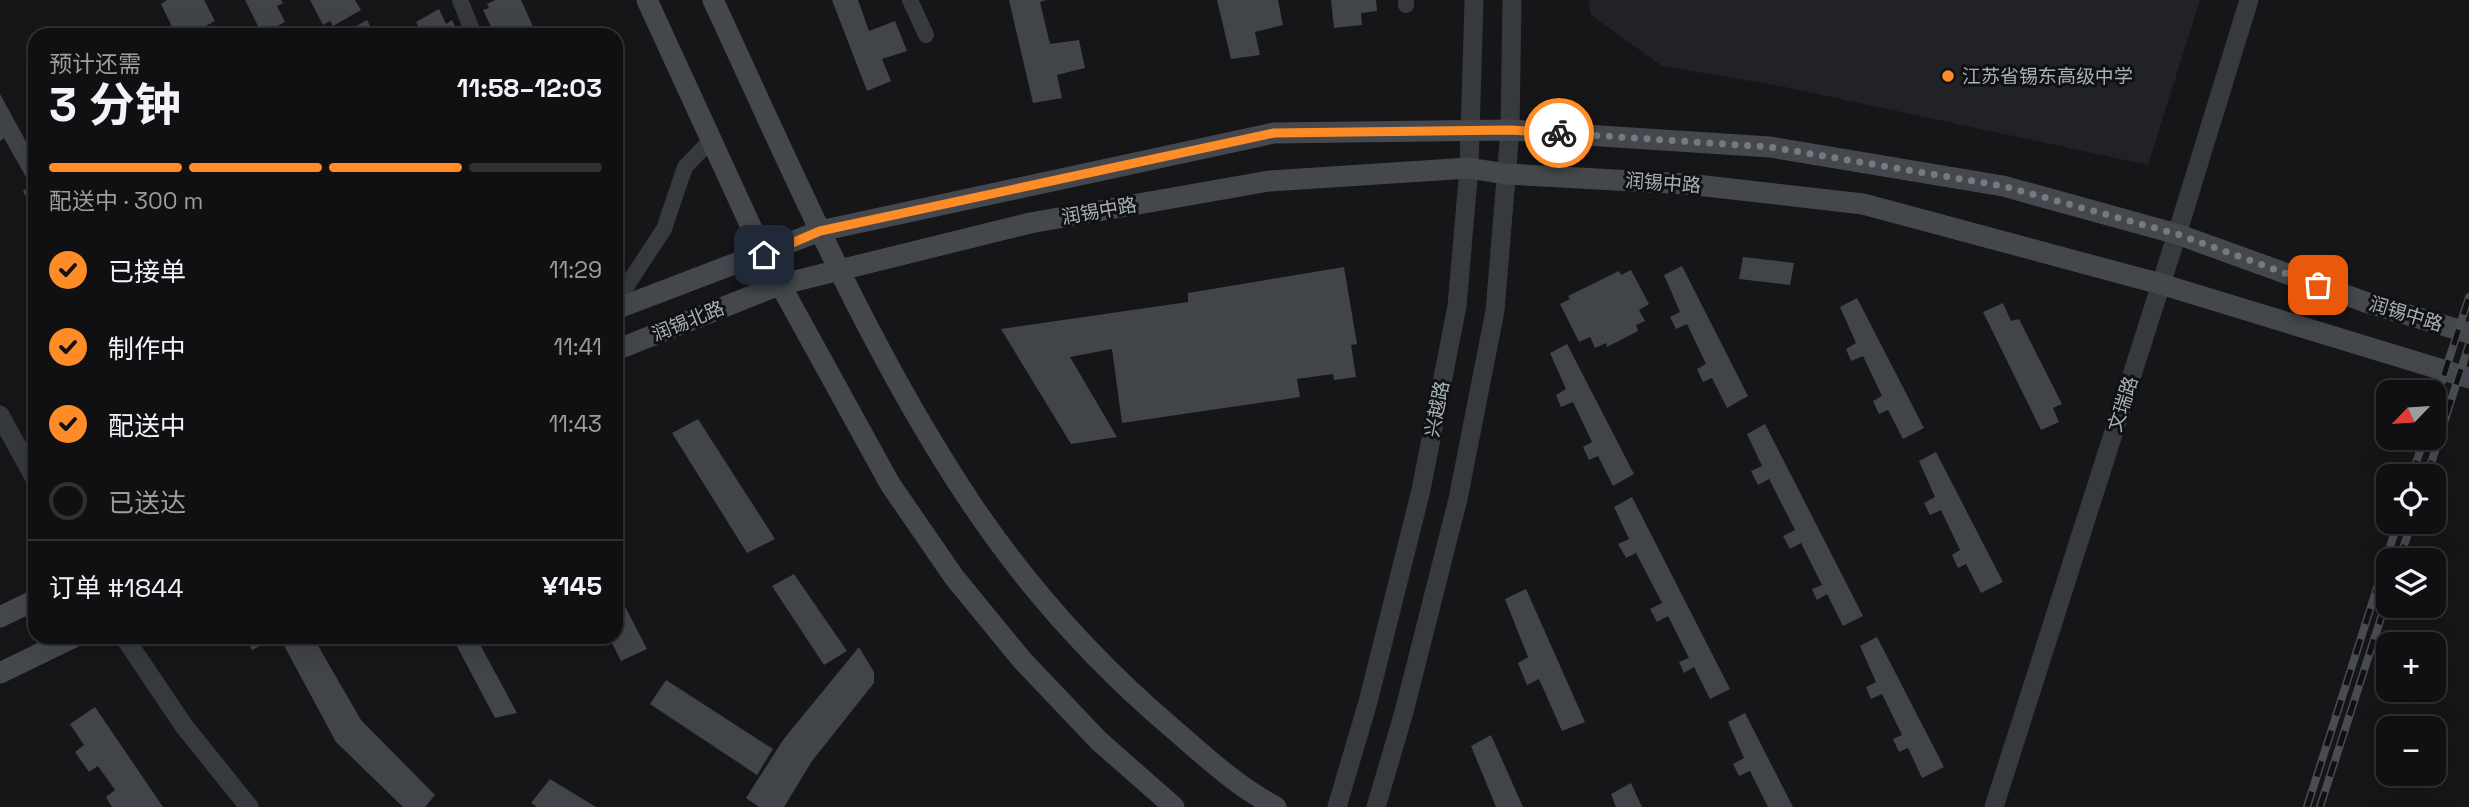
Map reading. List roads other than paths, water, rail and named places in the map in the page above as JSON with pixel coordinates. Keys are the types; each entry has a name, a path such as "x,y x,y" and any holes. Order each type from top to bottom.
{"main road":[{"path":"647,0 779,285 890,484 954,577 1022,660 1098,741 1174,807"},
{"path":"713,0 820,231 908,399 972,504 1049,606 1139,699 1244,790 1276,807"},
{"name":"润锡中路","path":"820,231 1274,133 1510,130 1770,147 2003,186 2177,234 2365,302 2469,333"},
{"name":"润锡中路","path":"841,271 1030,223 1269,181 1469,168 1506,174 1688,184 1863,204 2161,284 2469,378"},
{"name":"润锡北路","path":"623,306 764,255 820,231"},
{"name":"润锡北路","path":"623,347 779,285 841,271"},
{"path":"0,617 28,603"},
{"path":"0,673 60,644"}],"street":[{"path":"460,0 471,28"},
{"path":"910,0 926,35"},
{"name":"兴越路","path":"1337,807 1368,702 1421,490 1457,306 1469,168 1474,0"},
{"name":"兴越路","path":"1377,807 1458,499 1494,311 1510,130 1512,0"},
{"name":"文瑞路","path":"1994,807 2249,0"},
{"path":"623,291 664,229 685,167 711,140"},
{"path":"0,415 28,467"},
{"path":"129,644 184,726 249,807"}],"railway":[{"path":"2442,380 2469,297"},
{"path":"2431,464 2469,344"},
{"path":"2416,464 2420,450"},
{"path":"2307,807 2394,534"},
{"path":"2403,548 2408,534"},
{"path":"2320,807 2381,618"}],"place":[{"name":"江苏省锡东高级中学","path":"1948,76"}]}
